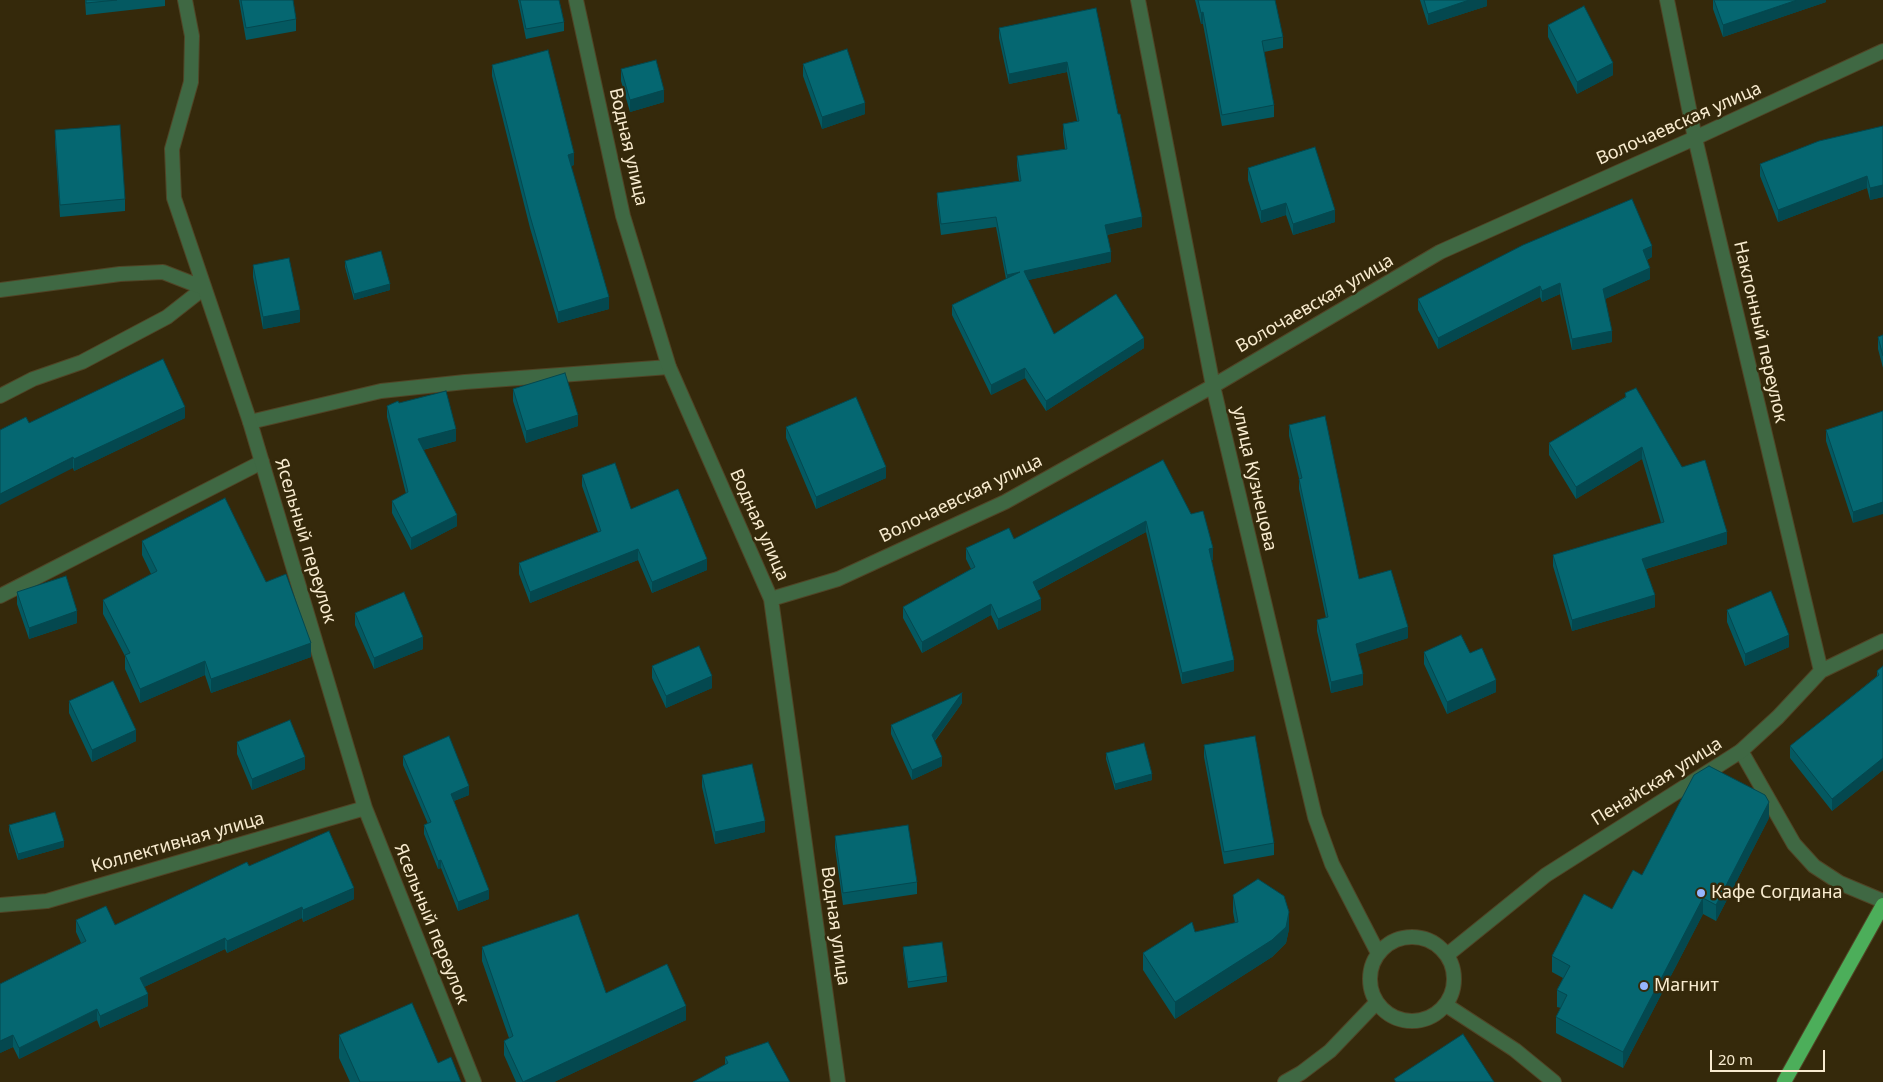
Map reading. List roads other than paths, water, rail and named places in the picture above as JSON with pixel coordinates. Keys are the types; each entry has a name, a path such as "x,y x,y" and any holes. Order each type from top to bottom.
{"highway":[{"path":"1784,1082 1883,905"}],"street":[{"name":"Ясельный переулок","path":"185,0 192,36 191,82 172,149 174,198 250,422 365,808 474,1082"},
{"name":"Водная улица","path":"576,0 623,216 669,367 771,599 838,1082"},
{"name":"улица Кузнецова","path":"1138,0 1213,386 1314,817 1332,864 1378,953"},
{"name":"Наклонный переулок","path":"1667,0 1696,138 1821,671"},
{"name":"Волочаевская улица","path":"771,599 838,579 1005,502 1213,386 1440,252 1696,138 1883,51"},
{"path":"0,290 120,274 163,272 204,288"},
{"path":"0,396 33,379 82,362 167,317 204,288"},
{"path":"250,422 381,391 465,382 669,367"},
{"path":"0,596 262,462"},
{"name":"Пенайская улица","path":"1447,954 1546,875 1741,751 1778,717 1821,671 1883,640"},
{"path":"1741,751 1794,844 1814,866 1840,883 1883,901"},
{"name":"Коллективная улица","path":"0,905 48,901 365,808"},
{"path":"1413,936 1432,941 1447,954 1454,971 1454,989 1446,1005 1430,1018 1411,1022 1391,1017 1376,1004 1369,987 1370,969 1378,953 1394,940 1413,936"},
{"path":"1285,1082 1301,1073 1330,1051 1376,1004"},
{"path":"1446,1005 1515,1050 1554,1082"}],"place":[{"name":"Кафе Согдиана","path":"1701,893"},
{"name":"Магнит","path":"1644,986"}]}
